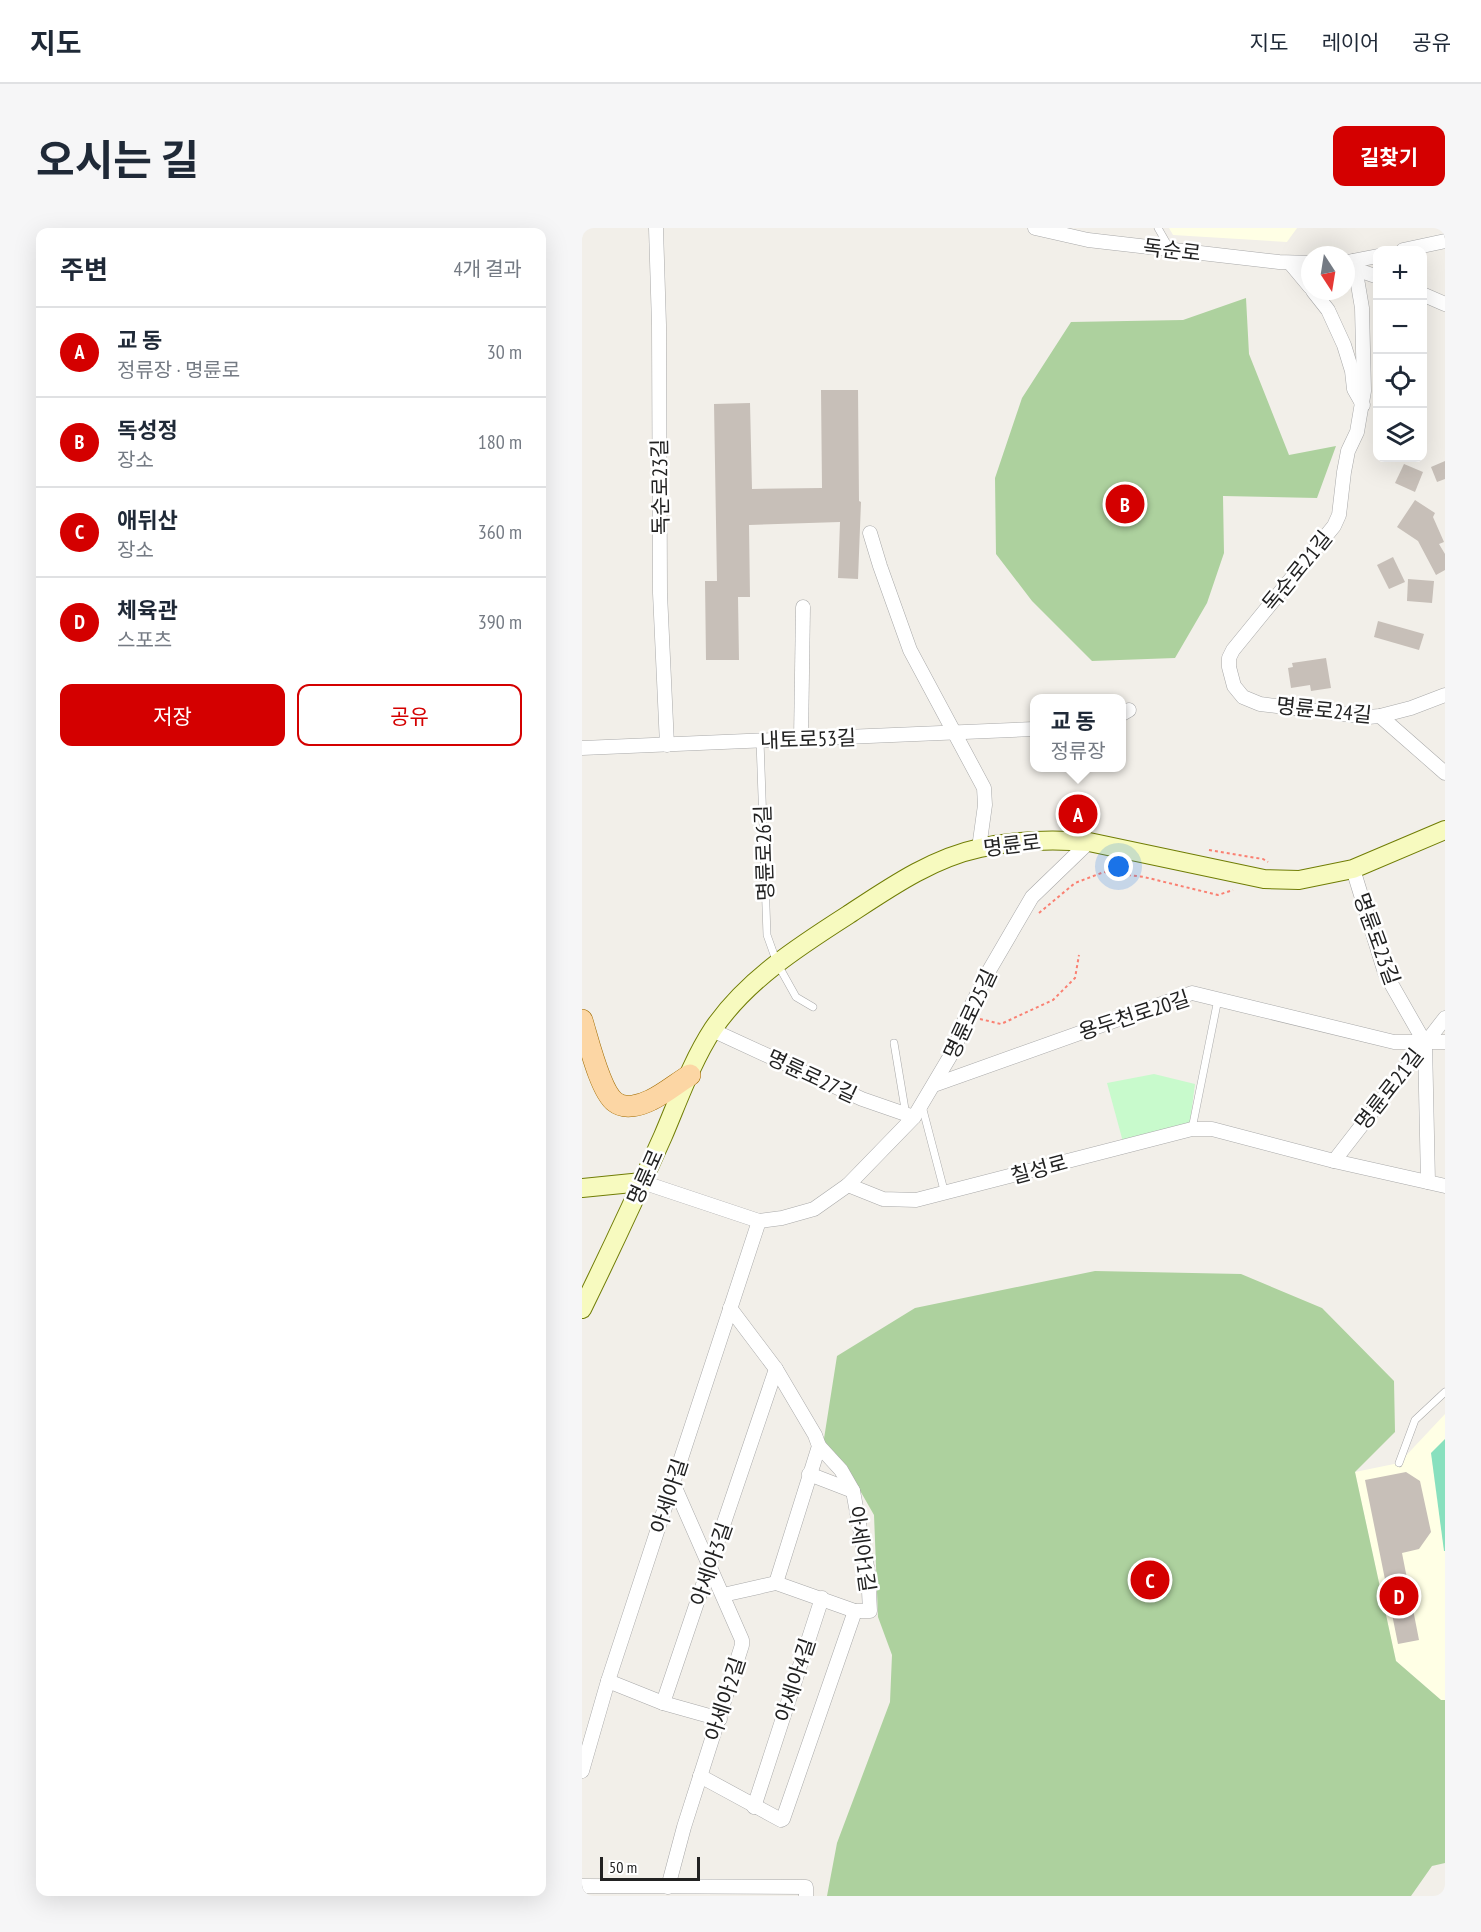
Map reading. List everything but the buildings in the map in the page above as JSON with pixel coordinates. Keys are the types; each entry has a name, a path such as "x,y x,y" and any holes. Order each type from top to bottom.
{"main road":[{"path":"582,1020 603,1083 615,1102 622,1106 633,1106 650,1100 690,1075"}],"street":[{"name":"독순로23길","path":"656,228 659,325 660,593 667,745"},
{"name":"독순로","path":"1035,228 1088,240 1172,251 1301,263"},
{"path":"1422,246 1445,241"},
{"path":"1355,263 1373,257"},
{"path":"1290,262 1301,276"},
{"path":"1355,266 1373,276"},
{"name":"독순로21길","path":"1238,693 1231,679 1229,667 1229,658 1233,650 1334,526 1340,515 1348,451 1357,432 1364,391 1362,308 1355,277"},
{"path":"1427,296 1445,304"},
{"path":"1320,300 1328,310 1344,345 1352,371 1354,389 1363,405"},
{"path":"870,533 910,650 952,733 984,788 986,805 979,848"},
{"path":"801,739 803,607"},
{"name":"명륜로24길","path":"1238,693 1260,704 1368,717 1411,708 1445,695"},
{"path":"1380,716 1445,773"},
{"name":"내토로53길","path":"582,748 1030,729"},
{"name":"명륜로","path":"582,1309 622,1229 712,1030 726,1012 777,963 906,877 930,865 979,848 1021,841 1089,842 1264,879 1299,880 1353,869 1445,830"},
{"name":"명륜로25길","path":"848,1185 914,1112 934,1085 955,1048 966,1016 990,969 1032,897 1089,842"},
{"name":"명륜로23길","path":"1353,869 1385,973 1425,1043 1428,1182"},
{"name":"용두천로20길","path":"934,1085 1192,993 1394,1042 1445,1042"},
{"name":"명륜로21길","path":"1334,1161 1445,1018"},
{"name":"명륜로27길","path":"712,1030 862,1099 914,1112"},
{"name":"칠성로","path":"848,1185 883,1198 901,1201 916,1200 1192,1129 1212,1128 1334,1161 1445,1186"},
{"path":"582,1188 642,1182 759,1221 782,1218 814,1209 848,1185"},
{"name":"아세아길","path":"582,1771 608,1681 759,1221"},
{"path":"730,1308 776,1369 810,1425 819,1446 841,1470 853,1491"},
{"name":"아세아3길","path":"663,1703 776,1369"},
{"path":"776,1583 819,1446"},
{"name":"아세아1길","path":"754,1807 781,1820 787,1813 855,1611 870,1611 868,1572 853,1491 809,1474"},
{"name":"아세아2길","path":"668,1887 684,1827 742,1645 742,1640 711,1566 673,1484"},
{"path":"723,1595 776,1583 855,1611"},
{"name":"아세아4길","path":"754,1807 822,1598"},
{"path":"608,1681 663,1703 720,1719"},
{"path":"700,1776 754,1807"},
{"path":"582,1886 806,1887 806,1896"}],"lane":[{"path":"1158,228 1172,251"},
{"name":"명륜로26길","path":"760,741 767,935 777,963"},
{"path":"777,963 796,997 813,1007"},
{"path":"1192,1129 1218,999"},
{"path":"894,1043 914,1112 945,1194"},
{"path":"1398,1463 1415,1420 1445,1392"}],"path":[{"path":"1037,915 1075,883 1104,872 1144,877 1218,895 1236,889"},
{"path":"966,1016 1001,1024 1053,1000 1075,978 1079,955"}],"shaded area":[{"path":"1169,228 1297,228 1287,242 1173,235"},
{"path":"1445,1414 1445,1700 1441,1700 1396,1661 1355,1472 1399,1463"}],"green space":[{"path":"1246,298 1249,354 1289,455 1336,446 1317,498 1223,496 1224,553 1207,603 1175,658 1092,661 1032,601 996,554 995,478 1022,398 1071,322 1183,320"},
{"path":"1154,1074 1195,1084 1190,1123 1123,1142 1107,1083"},
{"path":"1095,1271 1241,1274 1322,1308 1394,1381 1395,1432 1355,1472 1396,1661 1441,1700 1445,1700 1445,1863 1432,1866 1411,1896 827,1896 837,1843 890,1702 892,1655 878,1617 874,1515 858,1487 823,1445 837,1356 915,1308"},
{"path":"1445,1439 1445,1551 1444,1551 1431,1453"}],"place":[{"name":"독성정","path":"1125,504"},
{"name":"교 동","path":"1078,814"},
{"name":"애뒤산","path":"1150,1580"},
{"name":"체육관","path":"1399,1596"}]}
